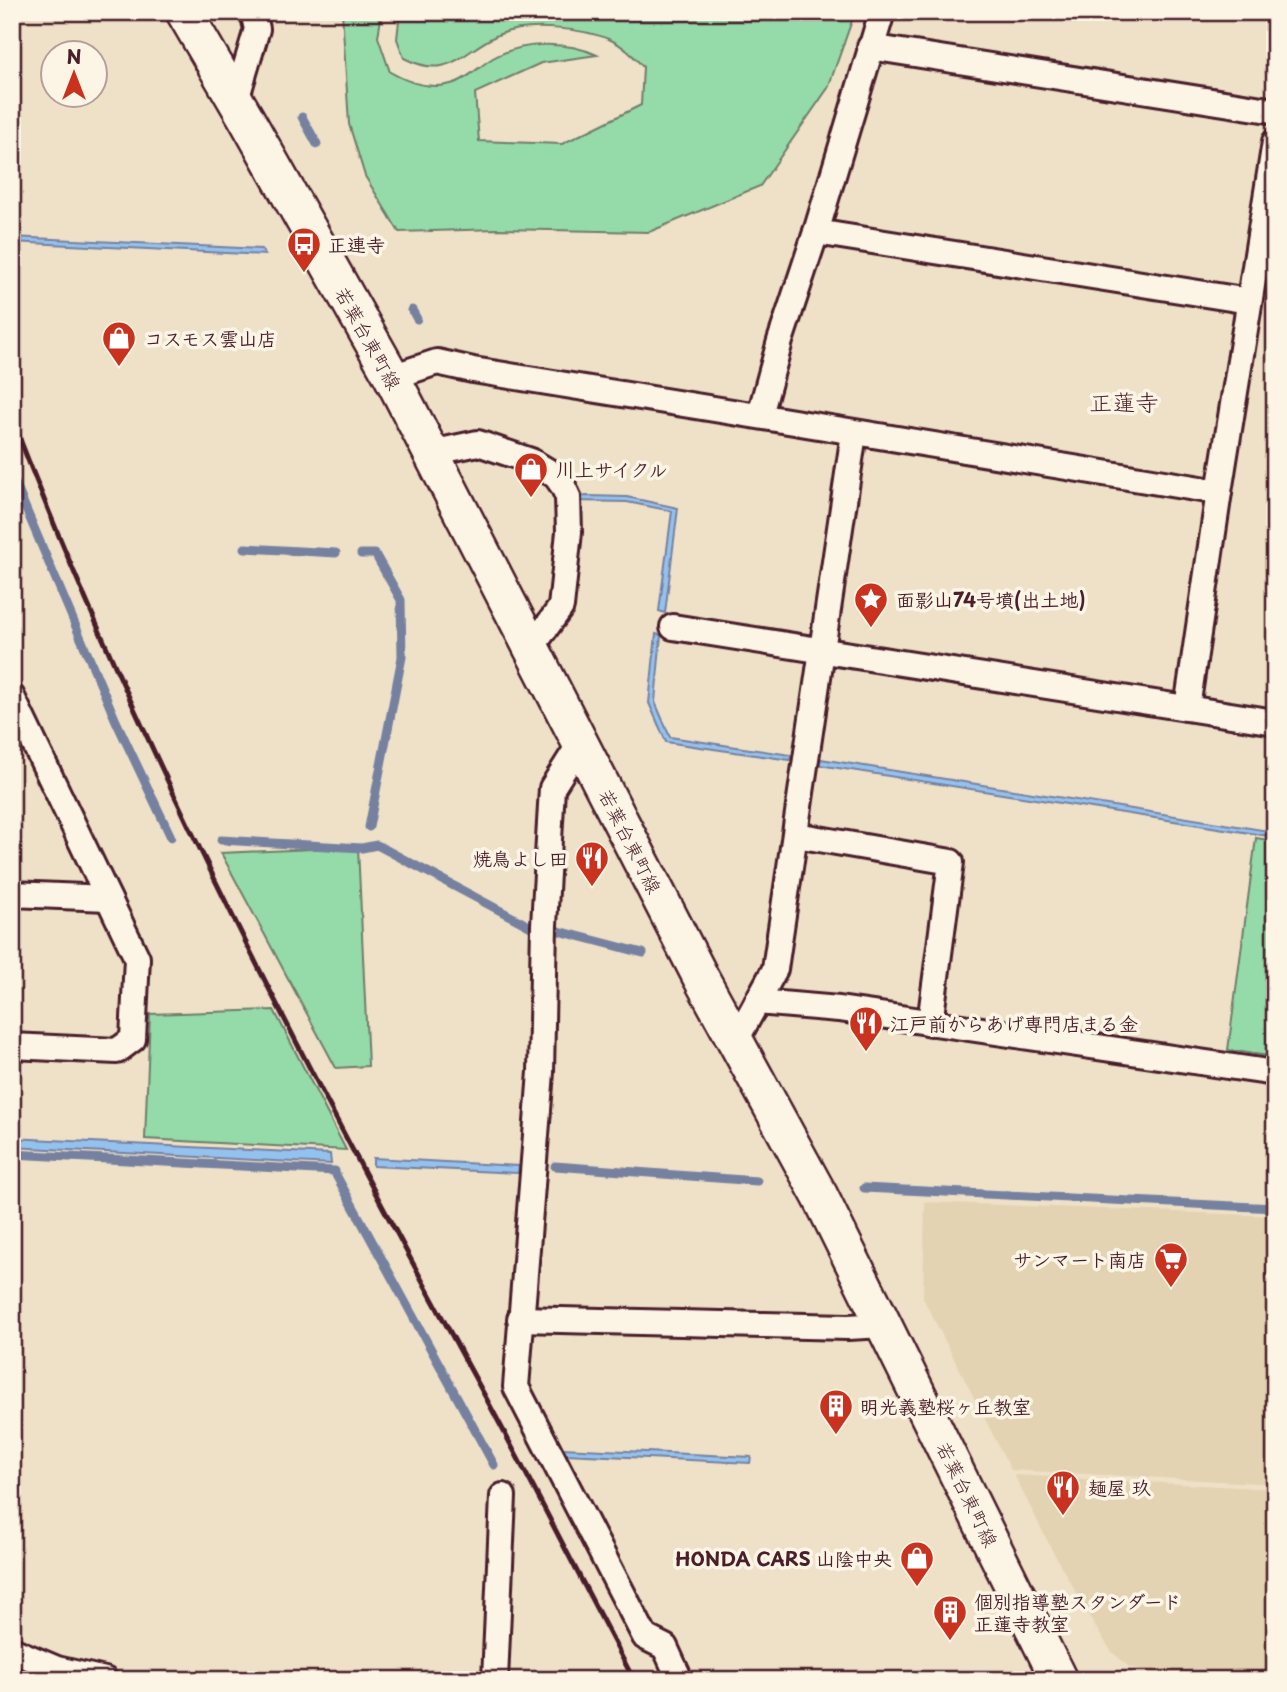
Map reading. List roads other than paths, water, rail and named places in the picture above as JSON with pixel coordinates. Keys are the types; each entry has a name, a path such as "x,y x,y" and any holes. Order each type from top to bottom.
{"main road":[{"name":"若葉台東町線","path":"184,12 392,377 735,1042 820,1196 1059,1680"}],"street":[{"path":"236,100 257,29 253,12"},
{"path":"760,415 780,341 816,232 882,12"},
{"path":"870,47 1275,111"},
{"path":"1187,708 1275,142"},
{"path":"816,232 1249,301"},
{"path":"392,377 437,362 1219,492"},
{"path":"735,1042 775,969 824,651 854,433"},
{"path":"431,453 478,443 531,461 556,476 563,486 568,497 569,531 561,607 532,647"},
{"path":"673,627 1275,722"},
{"path":"12,697 23,742 108,898 136,958 134,1038 117,1051 12,1046"},
{"path":"581,742 552,788 544,925 541,1072 516,1387 645,1637 665,1647 680,1680"},
{"path":"796,835 951,862 930,1023"},
{"path":"12,894 108,898"},
{"path":"757,1002 839,1009 1275,1073"},
{"path":"520,1319 884,1325"},
{"path":"495,1680 503,1496"},
{"path":"12,1650 57,1669 105,1680"}],"water":[{"path":"12,237 261,249 265,255 12,242"},
{"path":"572,497 627,497 678,508 665,613 659,611 672,511 627,502 573,501"},
{"path":"656,634 661,635 655,702 670,737 791,755 790,760 666,742 649,703"},
{"path":"821,759 1275,832 1275,837 819,765"},
{"path":"12,1138 330,1154 331,1164 12,1147"},
{"path":"373,1158 519,1166 518,1173 373,1166"},
{"path":"562,1448 751,1457 750,1463 566,1454"}],"waterway":[{"path":"302,117 317,144"},
{"path":"412,310 417,319"},
{"path":"12,476 116,721 171,837"},
{"path":"245,548 336,553"},
{"path":"361,554 375,554 401,600 402,657 369,827"},
{"path":"221,840 362,848 377,845 531,927"},
{"path":"559,931 643,953"},
{"path":"12,1154 335,1171"},
{"path":"555,1166 757,1181"},
{"path":"336,1175 494,1465"},
{"path":"864,1188 1275,1208"}],"railway":[{"path":"12,419 117,670 233,916 357,1159 634,1680"}],"place":[{"name":"正連寺","path":"304,274"},
{"name":"コスモス雲山店","path":"119,368"},
{"name":"川上サイクル","path":"531,499"},
{"name":"面影山74号墳(出土地)","path":"871,629"},
{"name":"焼鳥よし田","path":"592,888"},
{"name":"江戸前からあげ専門店まる金","path":"866,1053"},
{"name":"サンマート南店","path":"1171,1289"},
{"name":"明光義塾桜ヶ丘教室","path":"836,1436"},
{"name":"麺屋 玖","path":"1063,1517"},
{"name":"HONDA CARS 山陰中央","path":"917,1588"},
{"name":"個別指導塾スタンダード 正蓮寺教室","path":"950,1642"}],"district":[{"name":"正蓮寺","path":"1124,401"}]}
